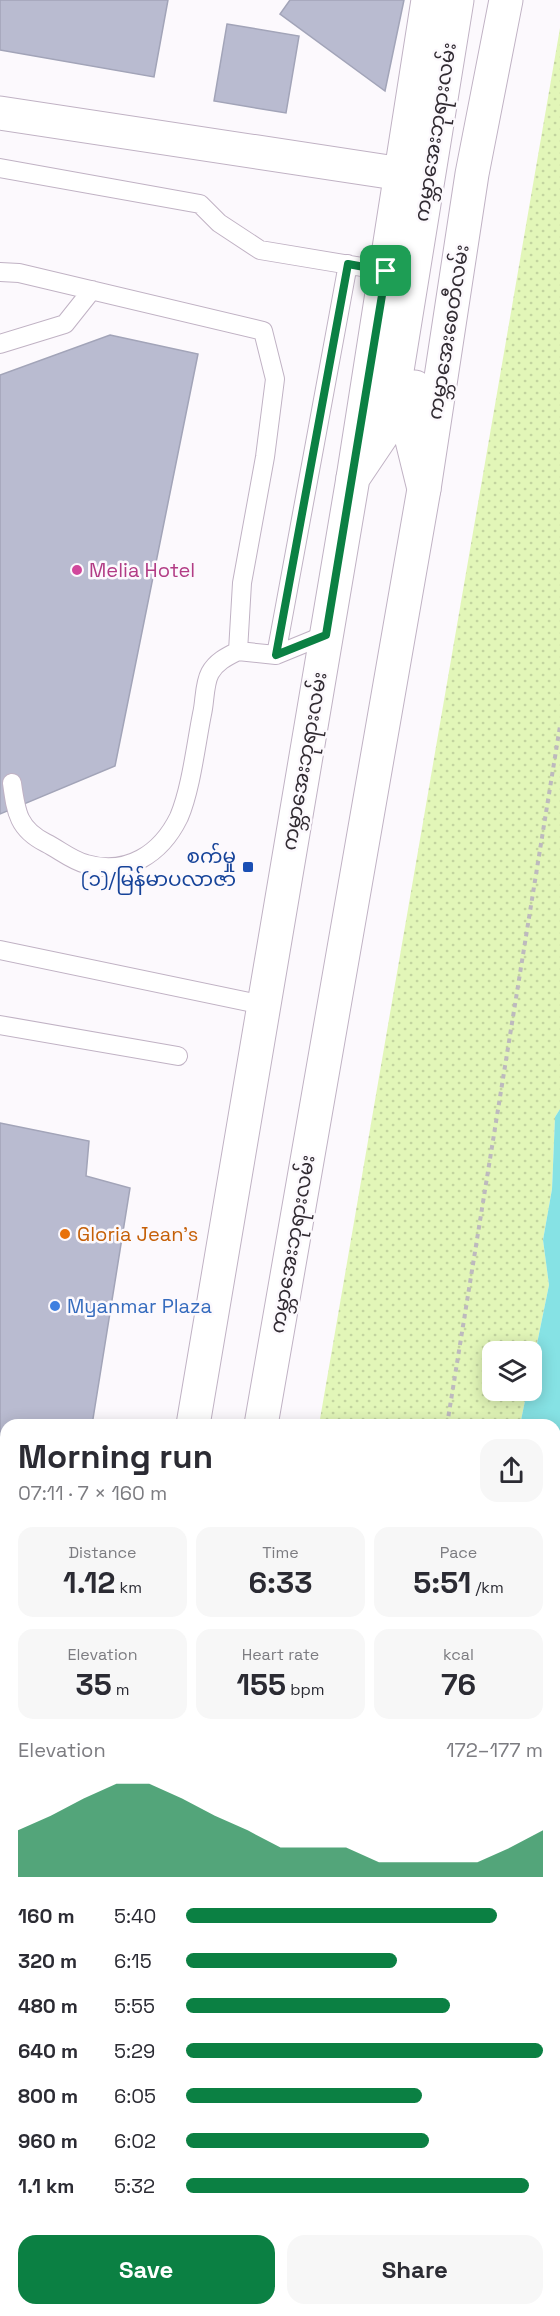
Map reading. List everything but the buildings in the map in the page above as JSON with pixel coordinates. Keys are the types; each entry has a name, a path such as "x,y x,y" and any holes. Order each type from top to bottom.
{"main road":[{"name":"ကမ္ဘာအေးဘုရားလမ်း","path":"402,174 428,0"},
{"name":"ကမ္ဘာအေးဘုရားလမ်း","path":"262,1419 424,489 409,428 428,236 457,0"},
{"name":"ကမ္ဘာအေးဘုရားလမ်း","path":"194,1419 247,1066 262,1005 353,478 388,426 478,0"},
{"name":"ကမ္ဘာအေးစေတီလမ်း","path":"424,489 472,174 506,0"},
{"path":"0,113 402,174 353,478"}],"lane":[{"path":"0,168 200,204 219,223 260,250 386,271"},
{"path":"276,655 348,264"},
{"path":"0,272 19,273 263,331 275,379 266,457 242,583 238,651"},
{"path":"0,344 65,324 92,290"},
{"path":"12,783 16,810 27,831 60,852 85,864 120,868 132,865 149,855 178,818 185,799 206,698 208,676 217,663 238,651 276,655 326,635"},
{"path":"0,950 262,1005"},
{"path":"0,1025 178,1056"}],"path":[{"path":"448,1419 560,726"}],"green space":[{"path":"560,28 560,1109 555,1117 552,1189 543,1240 549,1285 538,1341 482,1341 482,1401 525,1401 521,1419 320,1419"}],"water":[{"path":"560,1109 560,1419 521,1419 525,1401 542,1401 542,1341 538,1341 549,1285 543,1240 552,1189 555,1117"}],"place":[{"name":"Melia Hotel","path":"77,570"},
{"name":"စက်မှု (၁)/မြန်မာပလာဇာ","path":"248,867"},
{"name":"Gloria Jean's","path":"65,1234"},
{"name":"Myanmar Plaza","path":"55,1306"}],"route":[{"path":"348,264 386,271 326,635 276,655 348,264"}]}
